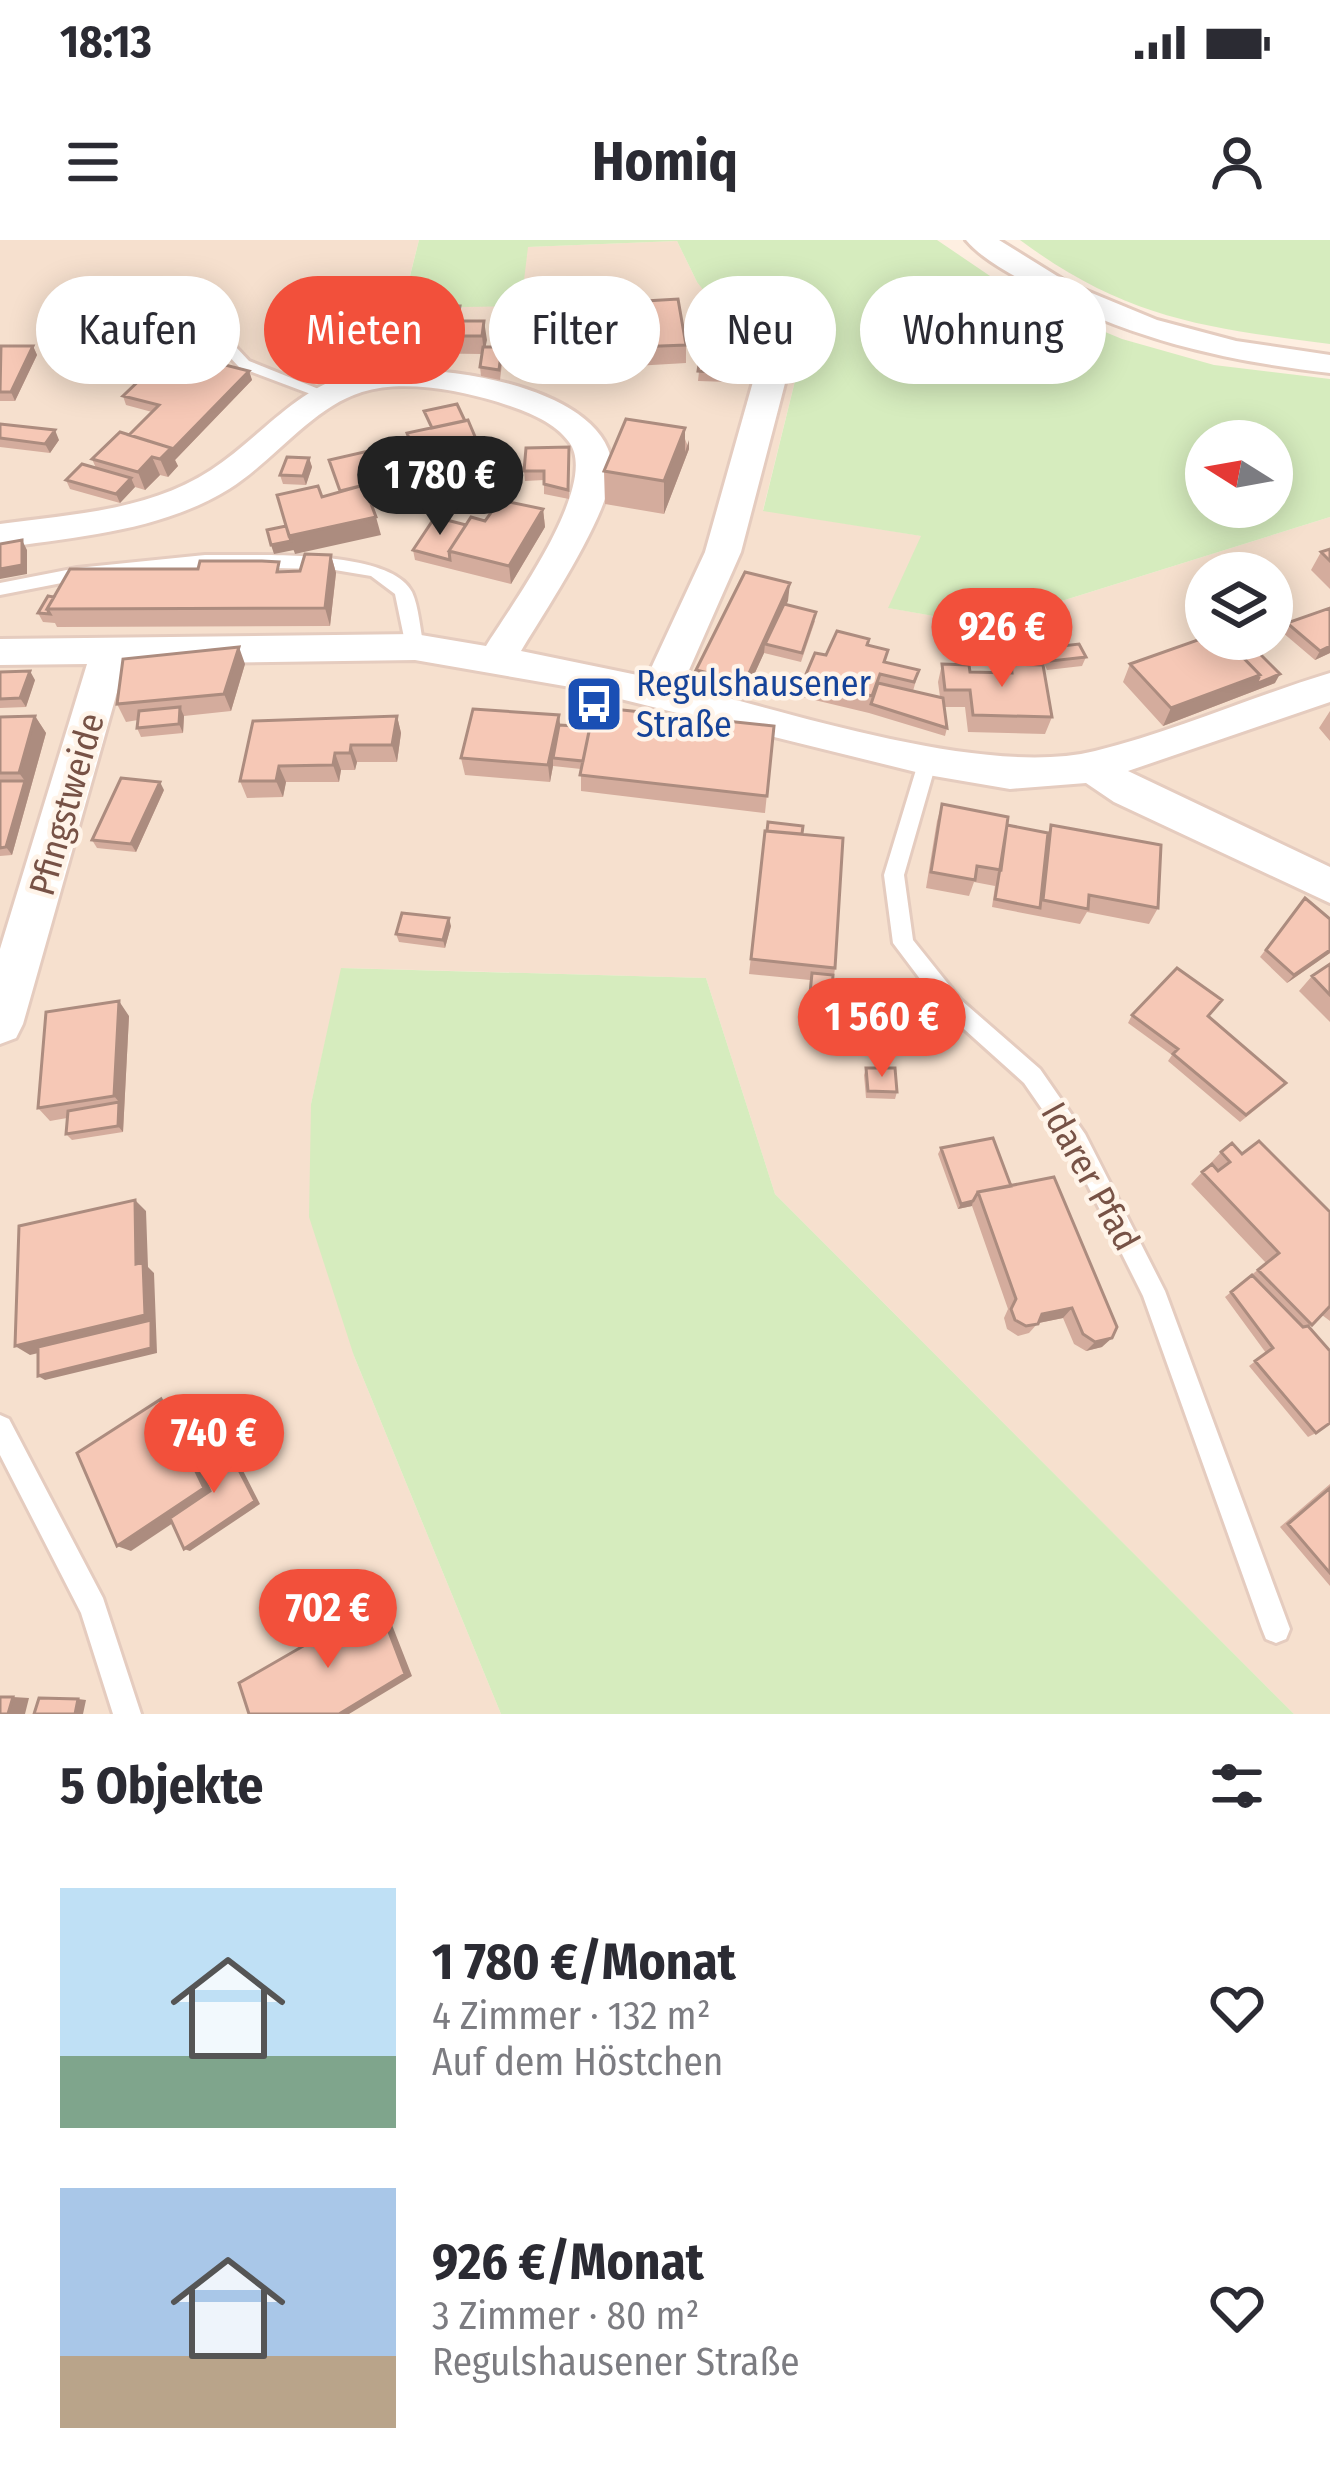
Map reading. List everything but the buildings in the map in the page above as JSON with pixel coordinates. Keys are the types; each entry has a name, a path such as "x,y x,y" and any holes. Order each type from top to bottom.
{"street":[{"path":"980,240 1029,275 1118,319 1184,339 1330,364"},
{"path":"0,536 145,511 180,500 258,454 329,396 354,383 379,378 480,386 551,412 591,444 593,484 497,658"},
{"path":"659,694 723,552 769,384"},
{"path":"0,652 415,647 497,658 928,760 1010,774 1093,767 1330,687"},
{"name":"Pfingstweide","path":"0,1024 109,653"},
{"path":"1093,767 1128,791 1330,886"}],"lane":[{"path":"240,360 329,396"},
{"path":"0,589 77,574 205,562 329,563 376,571 403,592 415,647"},
{"name":"Idarer Pfad","path":"928,760 894,874 903,943 952,1006 1032,1076 1087,1160 1153,1291 1276,1629"},
{"path":"0,1428 93,1608 127,1714"}],"shaded area":[{"path":"0,240 419,240 410,276 264,276 264,384 465,384 465,277 527,247 677,241 694,276 684,276 684,384 794,384 763,510 922,536 889,608 985,625 1185,562 1185,660 1293,660 1293,552 1218,552 1330,517 1330,1714 1294,1714 775,1194 706,978 342,968 311,1104 354,1356 501,1714 0,1714"}],"green space":[{"path":"419,240 937,240 990,276 860,276 860,384 1106,384 1106,332 1214,365 1330,379 1330,517 1218,552 1185,552 1185,562 985,625 888,608 921,536 763,511 794,384 836,384 836,276 694,276 677,241 528,247 525,276 489,276 489,307 465,307 465,276 410,276"},
{"path":"1020,240 1330,240 1330,344 1167,315 1106,292 1106,276 1076,276"},
{"path":"341,968 706,978 775,1194 1294,1714 501,1714 354,1356 309,1217 311,1104"}],"place":[{"name":"Regulshausener Straße","path":"594,704"}]}
